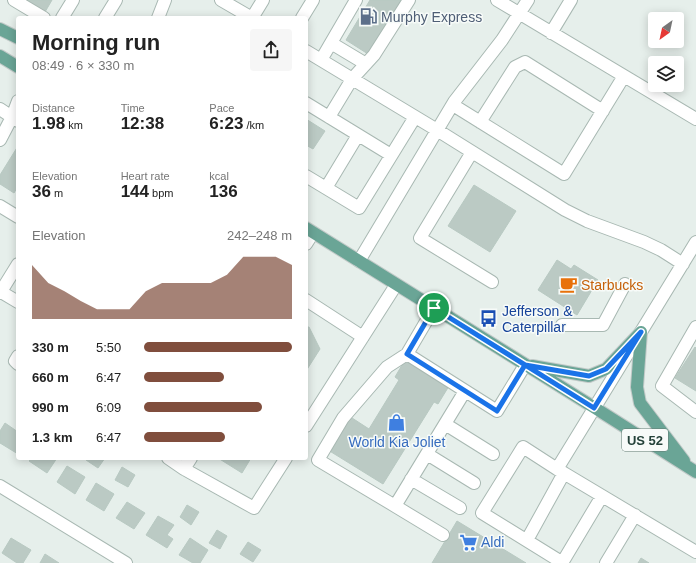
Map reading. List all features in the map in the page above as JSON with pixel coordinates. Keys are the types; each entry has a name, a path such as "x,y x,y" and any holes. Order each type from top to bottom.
{"main road":[{"path":"0,29 16,37"},
{"path":"0,56 16,66"},
{"name":"US 52","path":"310,230 692,470"},
{"path":"525,365 589,376 606,369 641,332"},
{"path":"641,332 637,387 640,403 692,470"}],"street":[{"path":"14,0 41,16"},
{"path":"63,16 73,0"},
{"path":"106,16 116,0"},
{"path":"159,16 165,0"},
{"path":"221,0 249,16"},
{"path":"253,16 263,0"},
{"path":"303,16 313,0"},
{"path":"321,60 356,0"},
{"path":"329,117 352,79 374,55 409,0"},
{"path":"497,0 696,119"},
{"path":"359,261 453,105 502,40 528,0"},
{"path":"551,33 571,0"},
{"path":"331,43 366,64"},
{"path":"308,52 565,210 588,221 689,260"},
{"path":"480,122 515,67 525,62 603,111"},
{"path":"453,105 564,174 624,76"},
{"path":"308,104 391,156"},
{"path":"0,109 15,119 0,140"},
{"path":"308,177 359,208 415,117"},
{"path":"326,188 358,135"},
{"path":"472,152 420,238 492,282"},
{"path":"0,206 16,214"},
{"path":"527,540 594,408 641,332 689,260 696,242"},
{"path":"16,267 0,292 16,301"},
{"path":"562,325 603,325 625,284"},
{"path":"308,423 396,285"},
{"path":"308,301 363,337"},
{"path":"434,308 407,354 387,367 342,418 318,460 442,536"},
{"path":"695,331 662,386 696,412"},
{"path":"407,354 497,411 525,365"},
{"path":"395,506 466,391"},
{"path":"445,424 493,454"},
{"path":"602,496 562,563 482,513 523,447 696,552"},
{"path":"427,454 474,483"},
{"path":"171,460 254,508 285,460"},
{"path":"184,468 190,460"},
{"path":"412,479 460,508"},
{"path":"0,486 126,563"},
{"path":"606,563 635,516"}],"building":[{"path":"25,0 52,0 45,12"},
{"path":"370,0 401,0 368,54 346,40"},
{"path":"308,120 325,131 313,149 308,146"},
{"path":"16,149 16,190 14,193 0,184 0,175"},
{"path":"474,185 516,211 490,252 448,226"},
{"name":"Starbucks","path":"557,260 571,269 574,265 598,280 577,315 538,290"},
{"path":"308,327 309,327 320,349 308,368"},
{"path":"695,347 696,348 696,391 675,378"},
{"name":"World Kia Joliet","path":"405,360 449,386 438,404 434,402 383,484 328,450 349,416 369,429 399,380 395,377"},
{"path":"5,423 16,431 16,453 0,443 0,431"},
{"path":"30,460 56,460 47,473 29,461"},
{"path":"86,460 104,460 98,468"},
{"path":"221,460 250,460 242,473"},
{"path":"67,466 85,477 75,494 57,482"},
{"path":"122,467 135,475 128,487 115,480"},
{"path":"96,483 114,494 104,511 86,500"},
{"path":"127,502 145,513 134,529 116,518"},
{"path":"187,505 199,512 191,525 180,517"},
{"path":"158,516 174,525 167,535 173,539 167,548 146,535"},
{"name":"Aldi","path":"457,521 526,563 432,563"},
{"path":"217,530 227,536 220,549 209,543"},
{"path":"11,538 31,550 23,563 17,563 2,553"},
{"path":"190,538 208,550 200,563 193,563 179,555"},
{"path":"248,542 261,550 253,562 240,554"},
{"path":"45,554 59,563 40,563"},
{"path":"641,558 649,563 638,563"}],"place":[{"name":"Murphy Express","path":"368,17"},
{"name":"Starbucks","path":"568,285"},
{"name":"Jefferson & Caterpillar","path":"489,319"},
{"name":"World Kia Joliet","path":"397,422"},
{"name":"Aldi","path":"468,542"}],"route":[{"path":"434,308 407,354 497,411 525,365 589,376 606,369 641,332 594,408 525,365 434,308"}]}
